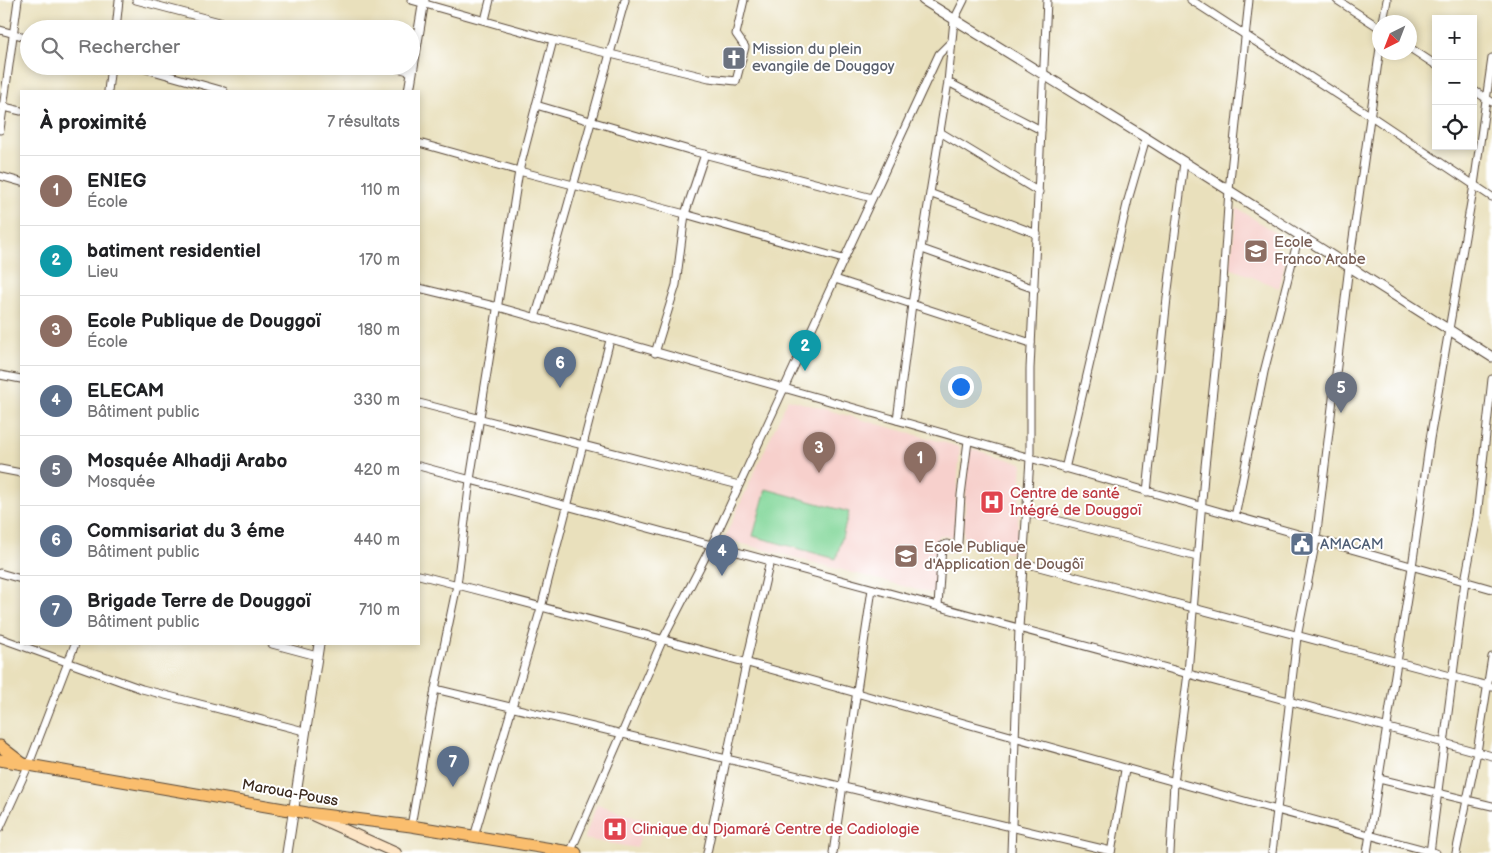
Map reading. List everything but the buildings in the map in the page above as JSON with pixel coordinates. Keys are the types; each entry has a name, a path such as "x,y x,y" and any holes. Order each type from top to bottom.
{"main road":[{"path":"0,746 26,764"},
{"name":"Maroua-Pouss","path":"0,760 294,809 307,813 411,826 572,853"},
{"path":"307,813 396,853"}],"street":[{"path":"0,130 18,0"},
{"path":"117,20 119,0"},
{"path":"136,0 212,20"},
{"path":"411,0 424,2 553,40 709,78 736,81 745,47 736,34 744,0"},
{"path":"485,20 490,0"},
{"path":"535,318 575,186 590,121 625,0"},
{"path":"922,0 1146,138 1492,357"},
{"path":"897,420 912,304 932,194 948,82 954,20 960,4 964,0"},
{"path":"1011,853 1019,628 1030,459 1031,343 1047,0"},
{"path":"1190,0 1372,116 1492,197"},
{"path":"1170,853 1174,783 1188,673 1196,557 1221,313 1229,190 1247,35 1249,0"},
{"path":"1337,0 1372,23"},
{"path":"1384,15 1387,0"},
{"path":"420,25 424,2"},
{"path":"0,30 20,36"},
{"path":"411,826 435,689 457,585 470,480 519,172 553,40"},
{"path":"572,853 662,641 711,546 939,54 951,42"},
{"path":"1417,53 1432,62"},
{"path":"1367,853 1398,663 1430,439 1489,101 1492,58"},
{"path":"1272,853 1297,637 1316,540 1349,266 1379,60"},
{"path":"108,90 110,75"},
{"path":"163,75 208,89"},
{"path":"409,90 412,75"},
{"path":"948,82 1041,130"},
{"path":"1477,93 1489,101"},
{"path":"536,105 705,154 872,198"},
{"path":"2,106 20,111"},
{"path":"940,132 1039,192"},
{"path":"1065,469 1128,200 1146,138"},
{"path":"420,143 519,172 685,214 844,259"},
{"path":"655,353 676,286 685,214 705,154"},
{"path":"1147,492 1164,326 1184,162"},
{"path":"0,176 20,182"},
{"path":"932,194 1037,234"},
{"path":"1235,517 1264,372 1299,235"},
{"path":"922,249 1035,289"},
{"path":"835,279 1031,343"},
{"path":"420,288 498,307 1492,589"},
{"path":"474,837 514,706 541,608 610,340"},
{"path":"0,375 20,379"},
{"path":"420,575 1125,770 1432,852 1443,742 1454,677 1465,581 1477,517 1492,379"},
{"path":"420,404 739,485"},
{"path":"938,606 942,546 947,544 955,548 958,544 961,495 968,441"},
{"path":"420,466 567,504 711,546 1492,756"},
{"path":"0,469 20,473"},
{"path":"1026,512 1196,557"},
{"path":"707,853 746,664 770,562"},
{"path":"1024,563 1297,637 1489,686"},
{"path":"0,573 20,579"},
{"path":"833,853 872,589"},
{"path":"0,638 142,689 304,731"},
{"path":"0,828 75,645"},
{"path":"276,645 317,656"},
{"path":"287,853 304,731 319,645"},
{"path":"1456,853 1477,752 1492,658"},
{"path":"435,689 514,706 621,734 1111,852 1125,770"},
{"path":"1379,779 1492,806"}],"shaded area":[{"name":"Ecole Franco Arabe","path":"1237,208 1280,236 1273,247 1287,255 1279,288 1230,268"},
{"path":"788,399 960,447 954,538 938,535 937,595 724,539"},
{"name":"Centre de santé Intégré de Douggoï","path":"968,448 1022,463 1016,554 963,541"},
{"name":"Clinique du Djamaré Centre de Cadiologie","path":"597,804 645,820 637,848 584,839"}],"green space":[{"path":"766,489 849,512 836,559 753,536"}],"place":[{"name":"Mission du plein evangile de Douggoy","path":"734,58"},
{"name":"Ecole Franco Arabe","path":"1256,251"},
{"name":"batiment residentiel","path":"805,371"},
{"name":"Commisariat du 3 éme","path":"560,388"},
{"name":"Mosquée Alhadji Arabo","path":"1341,413"},
{"name":"Ecole Publique de Douggoï","path":"819,473"},
{"name":"ENIEG","path":"920,483"},
{"name":"Centre de santé Intégré de Douggoï","path":"992,502"},
{"name":"AMACAM","path":"1302,544"},
{"name":"Ecole Publique d'Application de Dougôï","path":"906,556"},
{"name":"ELECAM","path":"722,576"},
{"name":"Brigade Terre de Douggoï","path":"453,787"},
{"name":"Clinique du Djamaré Centre de Cadiologie","path":"615,829"}]}
